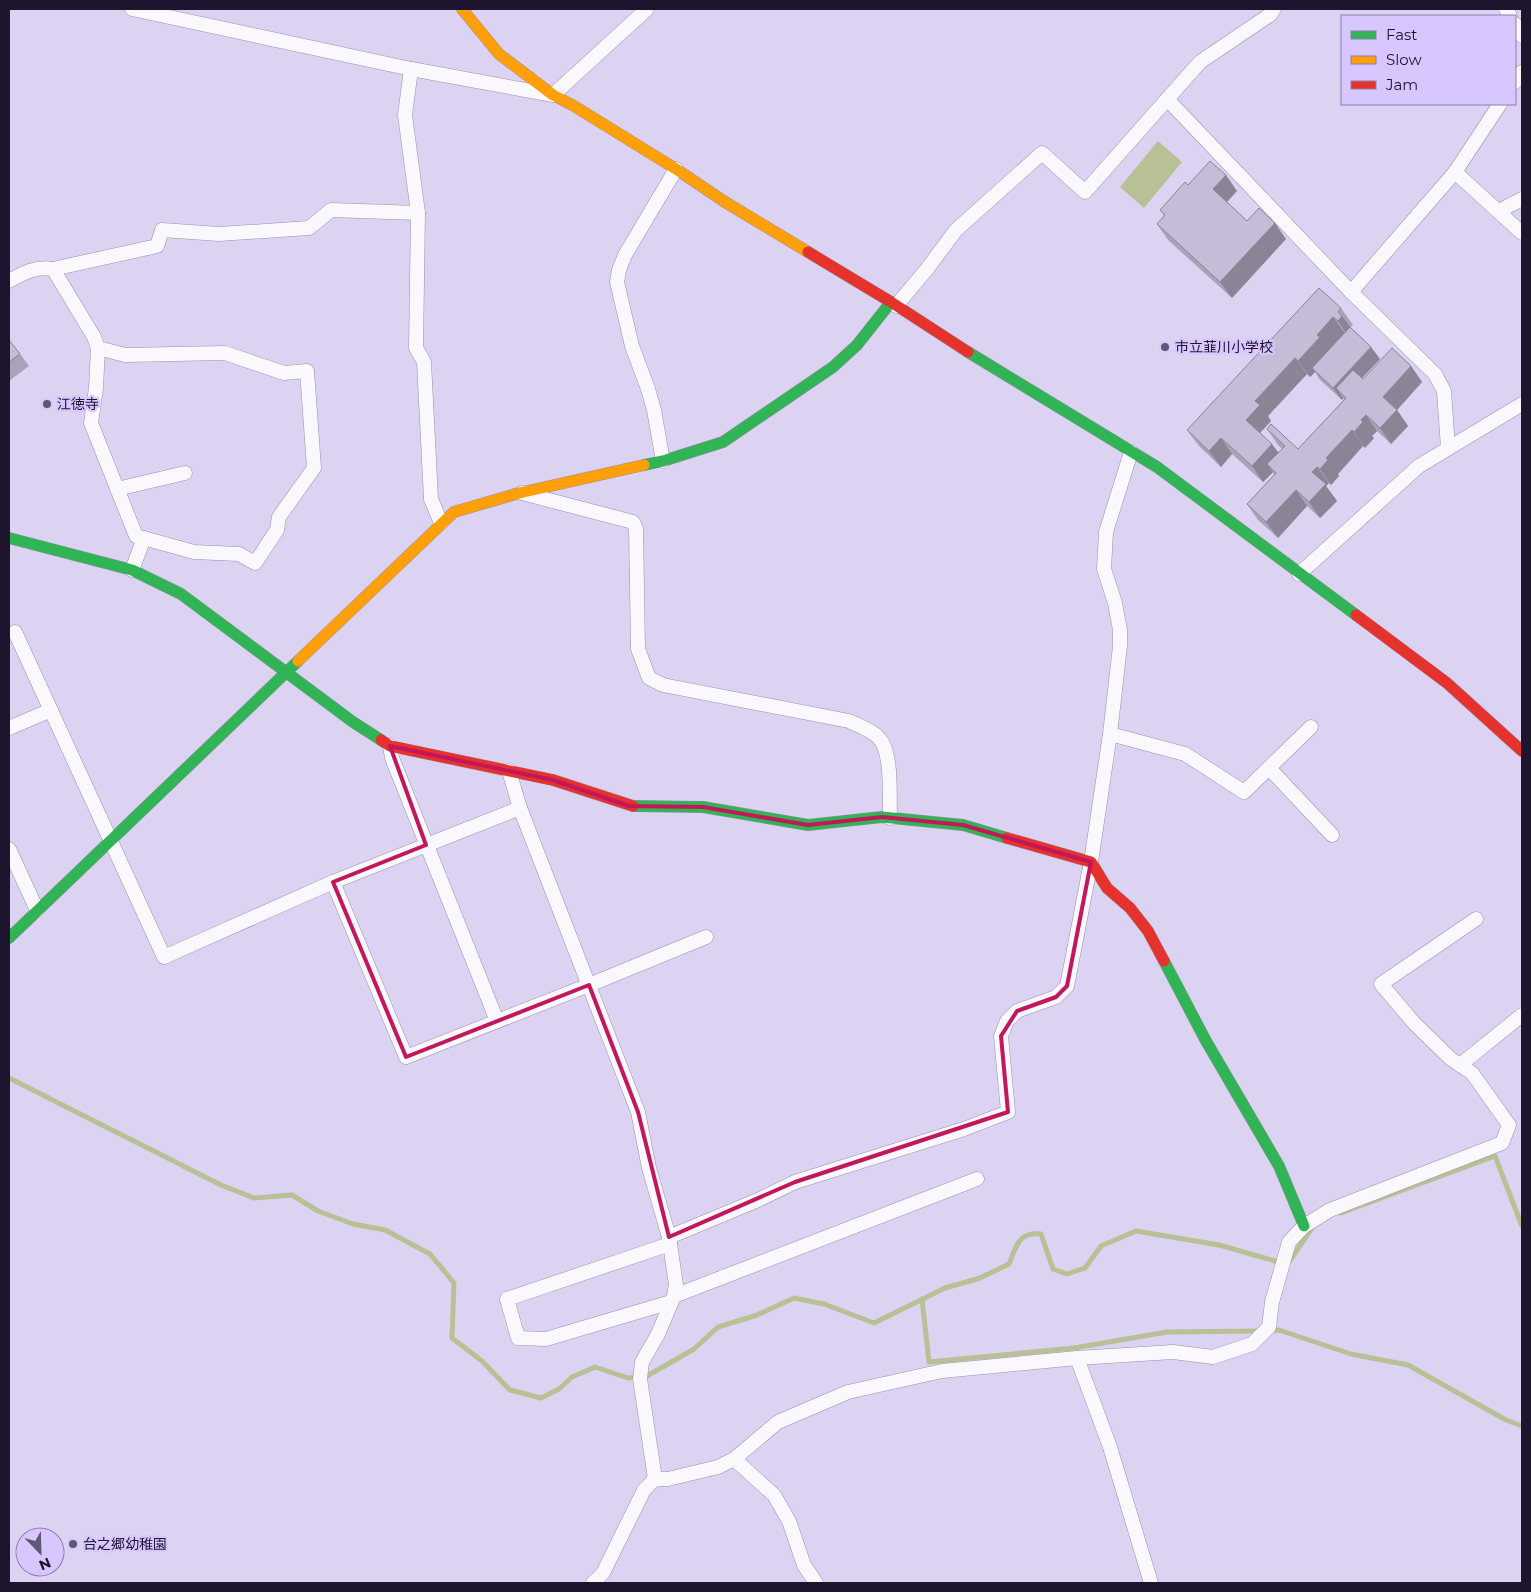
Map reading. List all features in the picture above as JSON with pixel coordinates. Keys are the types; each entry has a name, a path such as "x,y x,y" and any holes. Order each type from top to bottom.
{"street":[{"path":"132,9 411,69 553,96"},
{"path":"462,9 499,54 553,96 574,106 676,169 724,202 1157,467 1447,683 1522,751"},
{"path":"553,96 647,9"},
{"path":"9,938 454,512 518,493 663,461 723,442 833,367 857,345 927,269 956,230 1042,153 1085,192 1200,62 1271,14 1274,9"},
{"path":"411,69 405,116 418,213 416,348 424,362 431,499 441,523"},
{"path":"1167,99 1350,292 1435,374 1444,391 1448,448"},
{"path":"1350,292 1455,172 1499,105"},
{"path":"663,461 654,410 632,348 617,282 625,255 676,169"},
{"path":"1455,172 1522,233"},
{"path":"1498,211 1522,199"},
{"path":"9,281 23,273 42,267 53,269 157,246 162,230 219,234 309,228 331,210 418,213"},
{"path":"53,269 94,336 98,348 96,388 91,424 136,536 194,552 239,554 255,563 277,530 279,517 314,468 306,371 284,373 225,353 125,355 98,348"},
{"path":"1299,574 1419,466 1522,404"},
{"path":"977,1179 672,1299 546,1339 518,1338 507,1300 669,1240 795,1182 964,1129 1008,1112 1001,1036 1007,1021 1017,1011 1056,997 1067,986 1091,862 1110,734 1120,630 1115,603 1104,569 1106,532 1131,452"},
{"path":"117,489 185,474"},
{"path":"518,493 633,522 636,529 637,554 638,649 649,678 663,685 849,721 867,730 880,739 886,751 890,818"},
{"path":"9,538 132,570 181,594 353,722 390,746 553,780 629,806 703,807 808,825 882,817 963,826 1091,862 1107,888 1130,908 1148,931 1206,1041 1280,1166 1304,1226"},
{"path":"132,570 144,538"},
{"path":"15,632 109,841 116,851 164,957 333,882 520,808"},
{"path":"9,728 51,710"},
{"path":"1110,734 1185,754 1244,792 1311,727"},
{"path":"390,746 392,758 497,1021"},
{"path":"1269,768 1332,835"},
{"path":"509,771 520,808 638,1112 649,1168 669,1240 676,1285 658,1334 642,1362 640,1379 654,1479"},
{"path":"9,849 37,910"},
{"path":"333,882 406,1056 706,937"},
{"path":"593,1583 603,1573 644,1490 654,1479 668,1479 718,1467 734,1459 778,1422 848,1392 942,1371 1077,1358 1173,1352 1213,1357 1252,1344 1269,1327 1272,1302 1288,1242 1304,1226 1330,1210 1502,1143 1509,1125 1472,1073 1450,1059 1414,1023 1381,984 1476,919"},
{"path":"1460,1066 1522,1015"},
{"path":"1077,1358 1110,1447 1150,1583"},
{"path":"734,1459 774,1495 789,1520 804,1565 816,1583"}],"highlighted area":[{"path":"390,746 553,780 629,806 703,807 808,825 882,817 963,825 1091,862 1067,986 1056,997 1017,1011 1001,1036 1008,1112 795,1182 669,1237 638,1112 589,985 406,1057 333,882 426,845"}],"shaded area":[{"path":"1158,141 1182,162 1144,208 1120,187"}],"building":[{"path":"1210,161 1226,175 1213,189 1247,221 1259,208 1275,223 1220,282 1157,224 1165,215 1160,210 1185,182 1188,185"},
{"path":"1319,288 1341,308 1338,312 1342,316 1338,321 1333,317 1317,335 1320,337 1298,361 1295,358 1255,401 1260,405 1246,420 1272,444 1252,466 1221,438 1209,451 1187,430"},
{"path":"1350,327 1371,347 1333,388 1312,368"},
{"path":"9,340 20,354 9,362"},
{"path":"1392,348 1411,366 1383,397 1397,410 1380,428 1366,415 1361,420 1363,422 1354,432 1352,430 1326,458 1328,460 1320,469 1317,467 1312,472 1326,484 1309,502 1296,490 1266,522 1247,504 1276,473 1267,464 1285,446 1267,429 1271,424 1298,449 1346,398 1336,388 1353,370 1363,379"}],"waterway":[{"path":"9,1078 221,1185 254,1198 292,1195 318,1211 353,1224 385,1230 430,1254 454,1283 452,1338 482,1361 510,1390 541,1398 559,1389 572,1377 595,1367 628,1378 647,1376 694,1349 718,1327 757,1315 794,1298 824,1304 874,1323 945,1288 980,1278 1009,1264 1016,1246 1027,1235 1041,1234 1053,1269 1067,1274 1085,1268 1101,1246 1136,1231 1219,1245 1282,1263"},
{"path":"1341,1213 1495,1156 1522,1226"},
{"path":"1289,1262 1312,1228"},
{"path":"922,1299 929,1362 1074,1348 1167,1332 1260,1331"},
{"path":"1268,1331 1279,1330 1351,1354 1408,1365 1506,1420 1522,1426"}],"traffic: fast":[{"path":"644,465 723,442 833,367 857,345 891,302"},
{"path":"968,352 1157,467 1356,615"},
{"path":"9,538 132,570 181,594 353,722 381,740"},
{"path":"9,938 298,661"},
{"path":"633,806 703,807 808,825 882,817 963,825 1007,838"},
{"path":"1164,961 1206,1041 1279,1166 1304,1226"}],"traffic: slow":[{"path":"462,9 499,54 553,95 574,106 676,169 725,202 808,252"},
{"path":"298,661 454,512 519,493 644,465"}],"traffic: jam":[{"path":"808,252 891,302 968,352"},
{"path":"1356,615 1447,683 1522,751"},
{"path":"381,740 390,746 553,780 633,806"},
{"path":"1007,838 1091,862 1107,888 1130,908 1148,931 1164,961"}],"place":[{"name":"市立韮川小学校","path":"1165,347"},
{"name":"江徳寺","path":"47,404"},
{"name":"台之郷幼稚園","path":"73,1544"}]}
